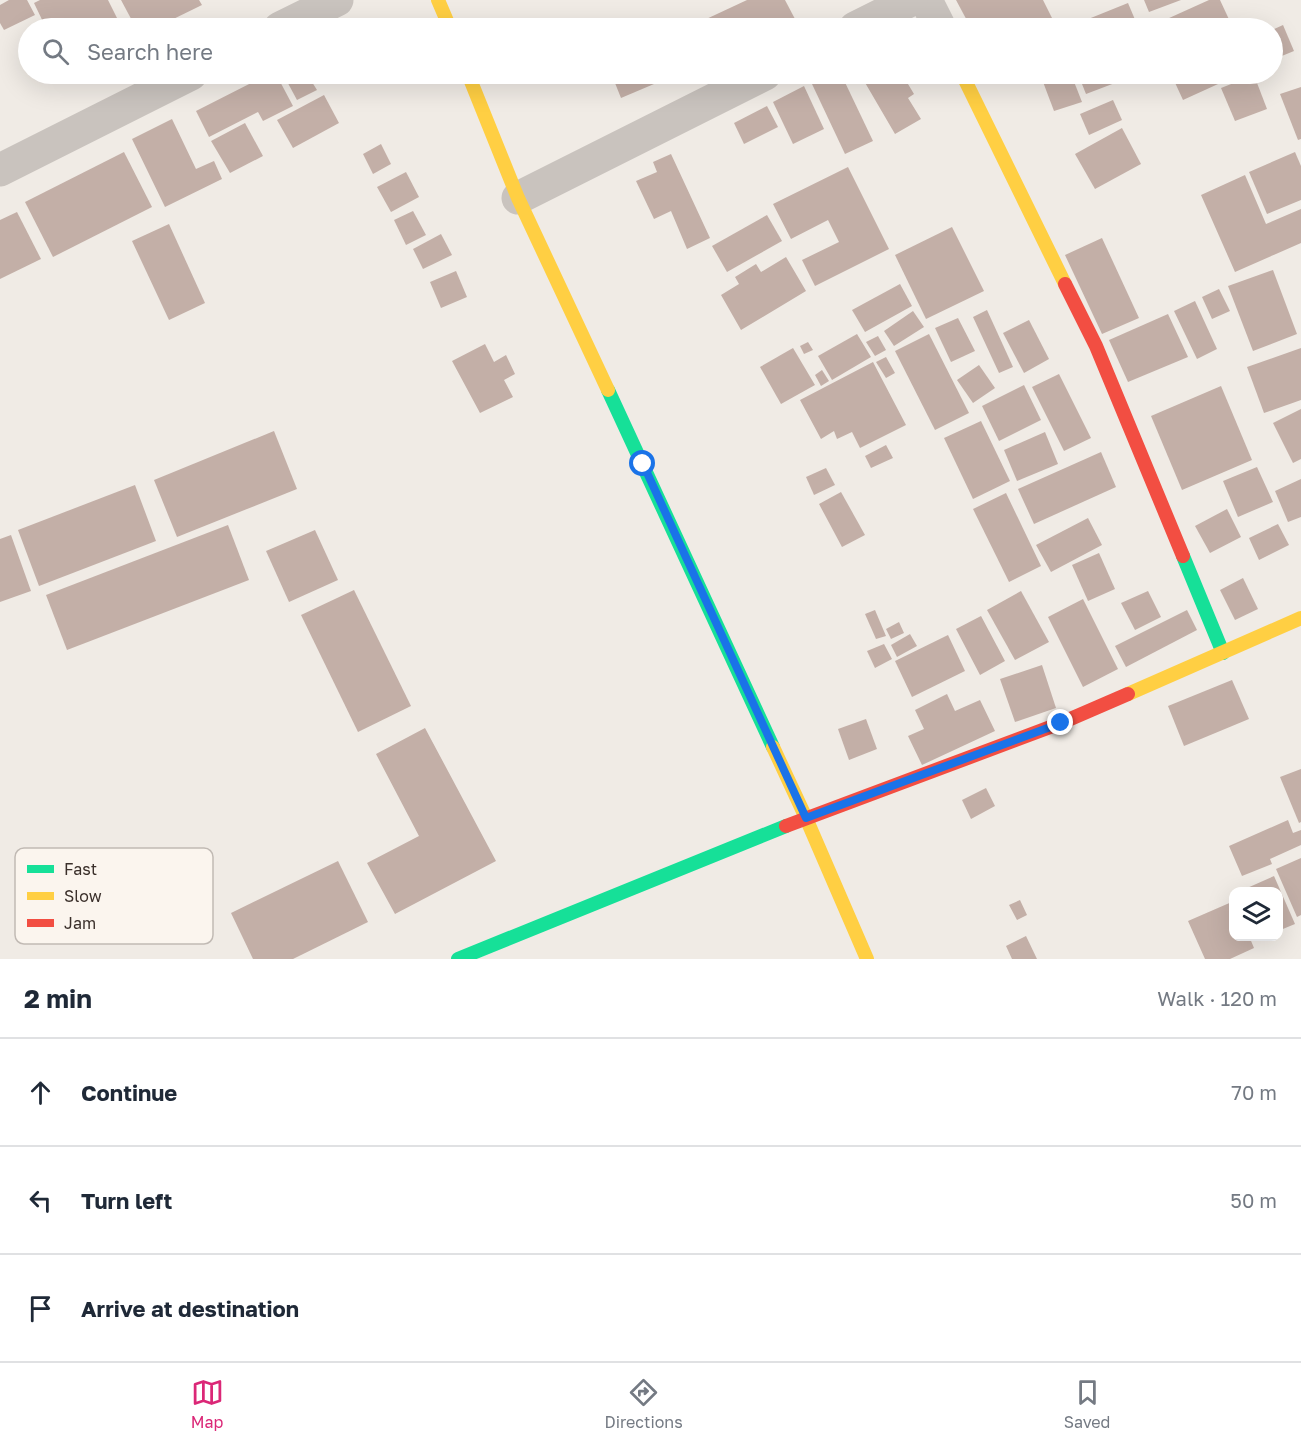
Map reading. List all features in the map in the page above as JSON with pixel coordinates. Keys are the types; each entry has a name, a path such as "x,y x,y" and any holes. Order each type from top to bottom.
{"street":[{"path":"300,18 337,0"},
{"path":"438,0 446,18"},
{"path":"875,18 912,0"},
{"path":"926,0 935,18"},
{"path":"0,170 171,84"},
{"path":"472,84 518,198 806,818 867,959"},
{"path":"518,198 745,84"},
{"path":"967,84 1096,346 1223,653"},
{"path":"458,959 806,818 1061,723 1301,618"}],"building":[{"path":"9,0 27,0 35,15 29,18 18,18 18,23 4,30 0,23 0,5"},
{"path":"40,0 108,0 117,18 41,18 34,3"},
{"path":"121,0 199,0 202,5 175,18 131,18"},
{"path":"747,0 785,0 794,18 708,18"},
{"path":"956,0 1043,0 1052,18 966,18"},
{"path":"1144,0 1181,0 1149,12"},
{"path":"1209,0 1220,0 1228,18 1169,18"},
{"path":"1128,3 1134,18 1091,18"},
{"path":"1283,25 1294,51 1283,56"},
{"path":"249,84 281,84 293,106 263,121 258,112 209,137 196,111"},
{"path":"288,84 313,84 317,90 297,100"},
{"path":"615,84 654,84 621,98"},
{"path":"812,84 846,84 873,141 845,154"},
{"path":"866,84 908,84 914,94 908,98 921,119 895,134"},
{"path":"1044,84 1075,84 1082,102 1054,111"},
{"path":"1082,84 1112,84 1086,94"},
{"path":"1176,84 1218,84 1183,100"},
{"path":"1231,84 1257,84 1267,109 1235,121 1221,88"},
{"path":"804,86 824,129 793,144 773,102"},
{"path":"1301,87 1301,139 1298,140 1280,94"},
{"path":"324,95 339,123 293,148 277,120"},
{"path":"1113,100 1122,120 1089,135 1080,114"},
{"path":"767,106 778,127 744,144 734,123"},
{"path":"172,119 196,169 214,161 222,179 165,207 132,139"},
{"path":"245,123 263,156 230,173 211,141"},
{"path":"1122,128 1141,164 1095,189 1075,154"},
{"path":"381,144 391,164 373,174 363,154"},
{"path":"124,152 152,207 53,257 25,202"},
{"path":"1295,152 1301,166 1301,200 1267,214 1249,172"},
{"path":"671,154 710,238 687,249 671,211 654,219 636,181 657,172 653,162"},
{"path":"848,167 889,249 815,286 802,260 839,242 828,220 791,239 773,204"},
{"path":"406,172 419,197 391,212 377,187"},
{"path":"1245,175 1266,224 1301,209 1301,243 1235,272 1201,195"},
{"path":"413,211 426,235 406,245 394,220"},
{"path":"17,212 41,259 0,279 0,220"},
{"path":"767,215 782,241 727,272 712,246"},
{"path":"169,224 205,303 169,320 132,241"},
{"path":"952,227 984,291 926,319 895,255"},
{"path":"441,234 452,255 423,269 413,249"},
{"path":"1102,238 1139,318 1102,334 1065,255"},
{"path":"786,257 806,291 741,330 721,295 739,284 735,277 756,264 761,272"},
{"path":"1273,270 1297,334 1253,351 1228,286"},
{"path":"456,271 467,297 441,308 430,282"},
{"path":"900,284 912,306 865,332 852,310"},
{"path":"1219,289 1230,311 1212,319 1202,297"},
{"path":"1195,301 1217,349 1197,359 1174,311"},
{"path":"987,310 1013,367 999,373 973,317"},
{"path":"913,311 924,327 894,346 884,331"},
{"path":"1168,314 1188,357 1128,382 1109,340"},
{"path":"958,318 975,351 951,362 935,328"},
{"path":"1029,320 1049,359 1024,373 1003,333"},
{"path":"857,334 871,357 832,380 818,356"},
{"path":"929,334 969,413 935,430 895,351"},
{"path":"878,336 886,350 875,356 866,342"},
{"path":"808,342 813,350 804,354 800,346"},
{"path":"485,344 494,362 506,355 515,374 504,380 513,397 480,413 452,361"},
{"path":"793,348 815,385 781,404 760,367"},
{"path":"1301,348 1301,400 1264,413 1247,367"},
{"path":"886,357 895,373 886,378 876,362"},
{"path":"873,362 906,425 860,448 852,432 837,439 834,431 821,439 800,400"},
{"path":"979,365 995,388 973,403 957,380"},
{"path":"822,370 829,381 821,386 815,375"},
{"path":"1059,374 1091,438 1064,451 1032,387"},
{"path":"1024,385 1041,420 999,441 982,406"},
{"path":"1221,386 1252,460 1182,490 1151,416"},
{"path":"1301,409 1301,459 1293,463 1273,423"},
{"path":"981,421 1010,481 973,499 944,438"},
{"path":"274,431 297,489 177,537 154,480"},
{"path":"1045,432 1058,464 1017,481 1004,450"},
{"path":"886,445 893,458 871,468 865,456"},
{"path":"1101,452 1116,487 1034,524 1018,489"},
{"path":"1257,467 1273,502 1238,517 1223,481"},
{"path":"826,468 835,485 814,495 806,477"},
{"path":"1301,479 1301,517 1288,522 1275,491"},
{"path":"135,485 156,541 39,586 18,530"},
{"path":"841,492 865,535 842,547 819,504"},
{"path":"1006,493 1041,566 1009,582 973,509"},
{"path":"1227,509 1241,537 1210,553 1195,526"},
{"path":"1088,518 1102,545 1051,572 1036,545"},
{"path":"1278,524 1289,545 1259,560 1249,538"},
{"path":"228,525 249,580 67,650 46,595"},
{"path":"315,530 338,580 289,602 266,551"},
{"path":"11,535 31,591 0,602 0,539"},
{"path":"1099,553 1115,589 1088,601 1072,565"},
{"path":"1243,578 1258,609 1235,620 1220,590"},
{"path":"354,590 411,706 358,732 301,615"},
{"path":"1021,591 1049,642 1015,660 987,610"},
{"path":"1148,591 1161,617 1135,630 1121,603"},
{"path":"1083,599 1118,669 1083,687 1048,617"},
{"path":"875,610 886,636 876,639 865,614"},
{"path":"1187,610 1197,630 1126,667 1115,646"},
{"path":"981,616 1005,661 980,675 956,629"},
{"path":"899,622 904,633 891,639 886,629"},
{"path":"910,634 917,646 897,657 891,645"},
{"path":"948,635 965,671 912,697 895,661"},
{"path":"884,644 892,659 875,668 867,651"},
{"path":"1042,665 1056,708 1015,722 1000,679"},
{"path":"1232,680 1249,719 1184,746 1168,706"},
{"path":"947,694 955,711 980,700 995,731 922,765 908,736 924,729 915,710"},
{"path":"866,719 877,749 849,760 838,729"},
{"path":"425,728 496,861 395,914 367,863 419,836 376,754"},
{"path":"1301,769 1301,822 1299,823 1280,777"},
{"path":"986,788 995,806 971,819 962,800"},
{"path":"1288,820 1293,833 1301,830 1301,845 1270,859 1272,864 1242,876 1229,846"},
{"path":"1301,858 1301,915 1297,917 1276,869"},
{"path":"338,861 368,922 293,959 253,959 231,913"},
{"path":"1274,876 1279,887 1249,887"},
{"path":"1283,897 1295,924 1283,929"},
{"path":"1020,900 1027,915 1017,920 1009,905"},
{"path":"1229,903 1229,941 1251,941 1254,948 1230,959 1205,959 1188,921"},
{"path":"1026,936 1037,959 1012,959 1006,946"}],"traffic: fast":[{"path":"608,390 773,747"},
{"path":"1183,556 1223,653"},
{"path":"458,959 786,826"}],"traffic: slow":[{"path":"438,0 446,18"},
{"path":"472,84 518,198 608,390"},
{"path":"967,84 1065,284"},
{"path":"1128,694 1301,618"},
{"path":"773,747 867,959"}],"traffic: jam":[{"path":"1065,284 1096,346 1183,556"},
{"path":"786,826 1061,723 1128,694"}],"route":[{"path":"643,464 806,818 1061,723"}]}
